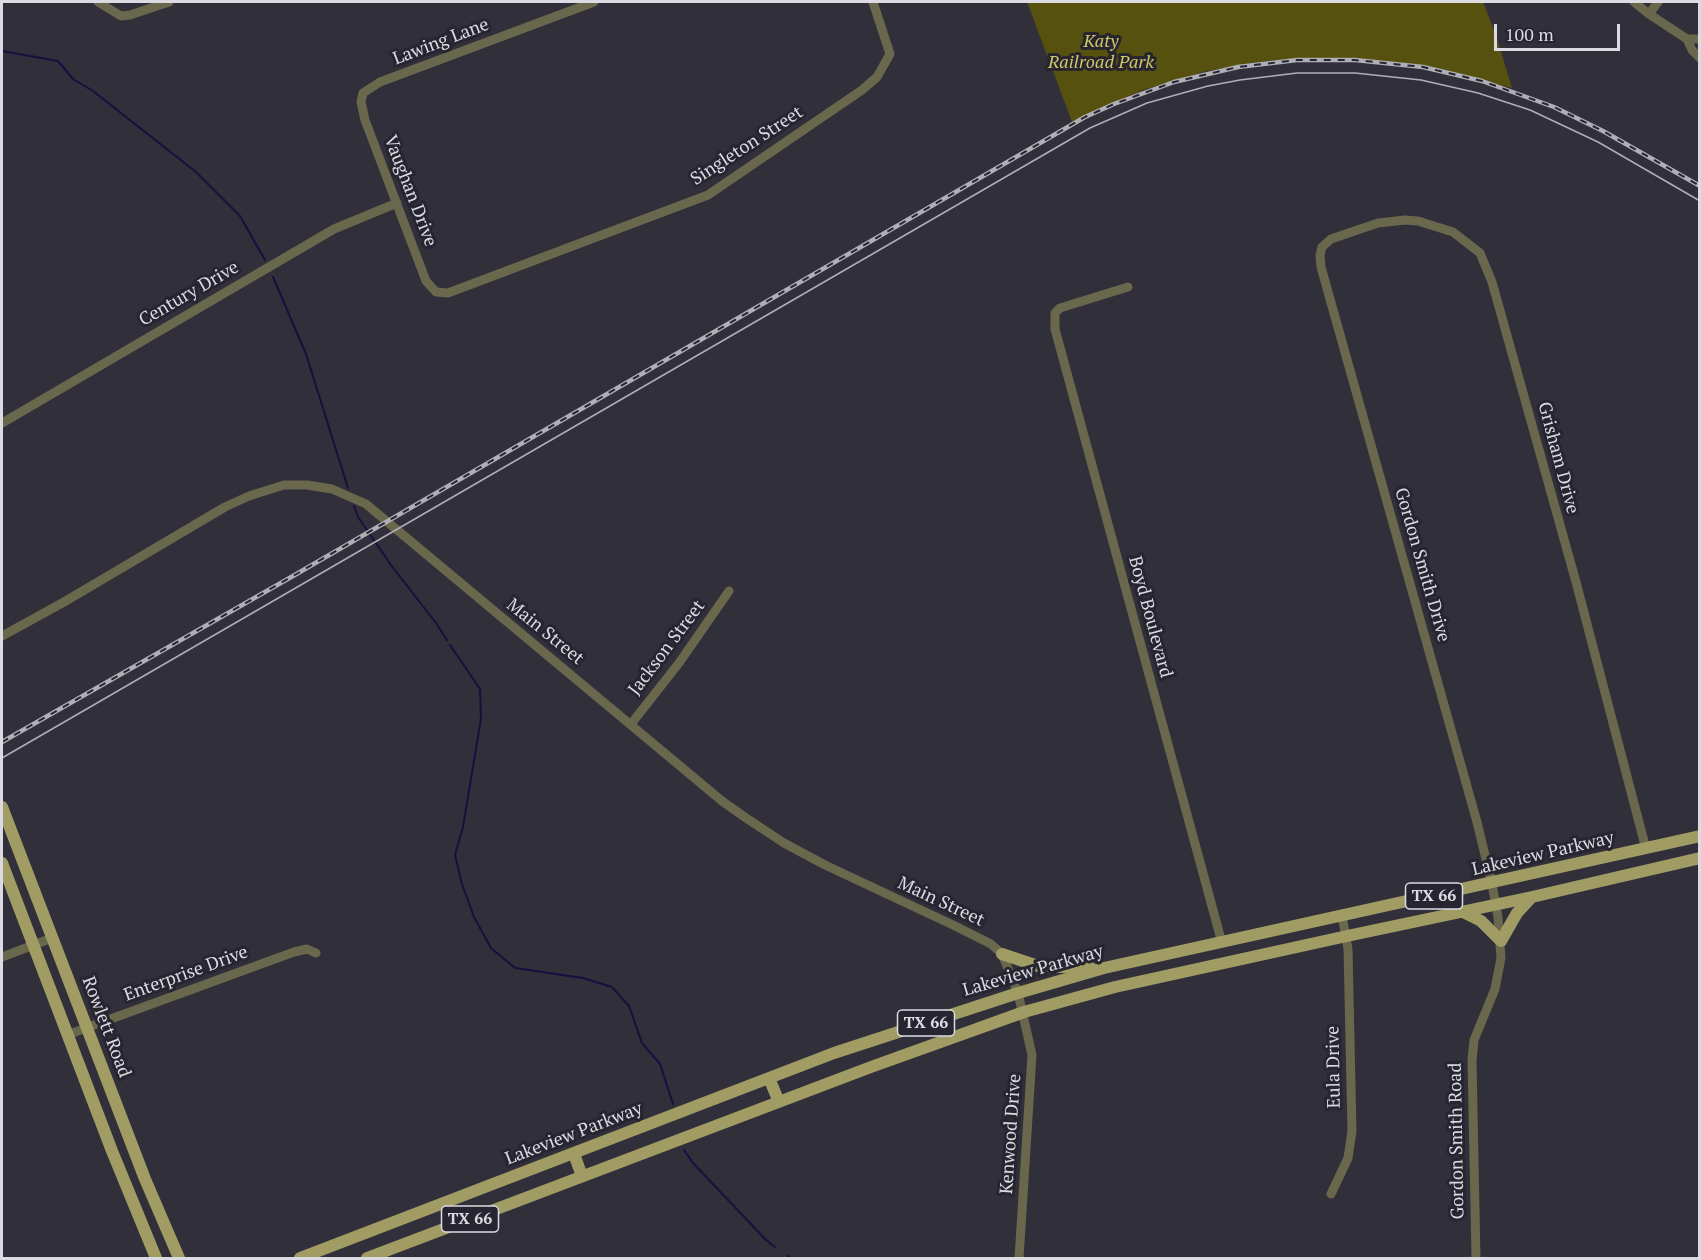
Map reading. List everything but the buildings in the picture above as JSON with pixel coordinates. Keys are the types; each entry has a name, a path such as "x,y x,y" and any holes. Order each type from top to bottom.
{"main road":[{"name":"Rowlett Road","path":"2,807 145,1179 179,1258"},
{"name":"Lakeview Parkway","path":"300,1258 834,1053 1018,993 1104,968 1492,884 1700,836"},
{"path":"1646,849 1650,869"},
{"name":"Lakeview Parkway","path":"367,1258 778,1102 1024,1012 1115,987 1497,905 1700,858"},
{"path":"2,862 67,1035 156,1258"},
{"path":"1463,912 1481,921 1501,941 1517,913 1532,897"},
{"path":"1222,943 1236,961"},
{"path":"1221,964 1222,943"},
{"path":"1002,954 1038,966 1104,968"},
{"path":"769,1078 778,1102"},
{"path":"574,1154 582,1176"},
{"path":"408,1218 417,1239"}],"street":[{"path":"98,2 121,16 169,2"},
{"name":"Lawing Lane","path":"367,89 594,2"},
{"name":"Singleton Street","path":"448,293 708,195 853,96 877,77 890,54 873,2"},
{"path":"1634,2 1687,39 1692,50 1700,58"},
{"path":"1649,14 1658,2"},
{"path":"1687,39 1700,39"},
{"name":"Vaughan Drive","path":"367,89 362,97 362,107 430,287 436,292 448,293"},
{"name":"Century Drive","path":"2,423 334,229 398,203"},
{"name":"Grisham Drive","path":"1320,255 1322,247 1331,239 1378,223 1405,220 1430,223 1453,232 1480,253 1492,282 1576,582 1646,849"},
{"name":"Gordon Smith Drive","path":"1320,255 1334,316 1492,884"},
{"name":"Boyd Boulevard","path":"1128,287 1067,305 1055,313 1055,329 1222,943"},
{"name":"Main Street","path":"2,636 225,507 268,489 284,485 307,485 332,489 366,504 722,801 784,843 865,885 991,944 1002,954"},
{"name":"Jackson Street","path":"631,724 679,663 729,591"},
{"name":"Gordon Smith Road","path":"1476,1258 1472,1060 1474,1041 1495,989 1501,958 1497,905 1492,884"},
{"name":"Eula Drive","path":"1331,1194 1348,1158 1352,1131 1347,936 1342,915"},
{"path":"2,957 52,938"},
{"name":"Enterprise Drive","path":"67,1035 294,952 307,949 316,953"},
{"path":"1002,954 1024,1012"},
{"name":"Kenwood Drive","path":"1019,1258 1032,1055 1024,1012"}],"green space":[{"name":"Katy Railroad Park","path":"1027,2 1483,2 1512,88 1425,66 1338,58 1267,61 1207,71 1143,90 1072,122"}],"waterway":[{"path":"2,51 58,61 73,79 93,91 196,172 240,216 265,260"},
{"path":"273,277 306,354 348,488"},
{"path":"354,506 358,517 391,565 447,640"},
{"path":"450,645 480,689 481,719 463,827 455,855 462,884 474,917 491,948 515,968 583,978 612,987 629,1006 642,1043 660,1064 673,1104"},
{"path":"684,1150 693,1163 775,1247"}],"tram line":[{"path":"2,758 1090,128 1147,103 1208,86 1297,73 1355,73 1421,80 1478,93 1530,110 1598,142 1700,201"}],"railway":[{"path":"2,742 1085,117 1174,82 1238,67 1297,60 1355,60 1423,67 1482,81 1554,107 1603,131 1700,186"}]}
